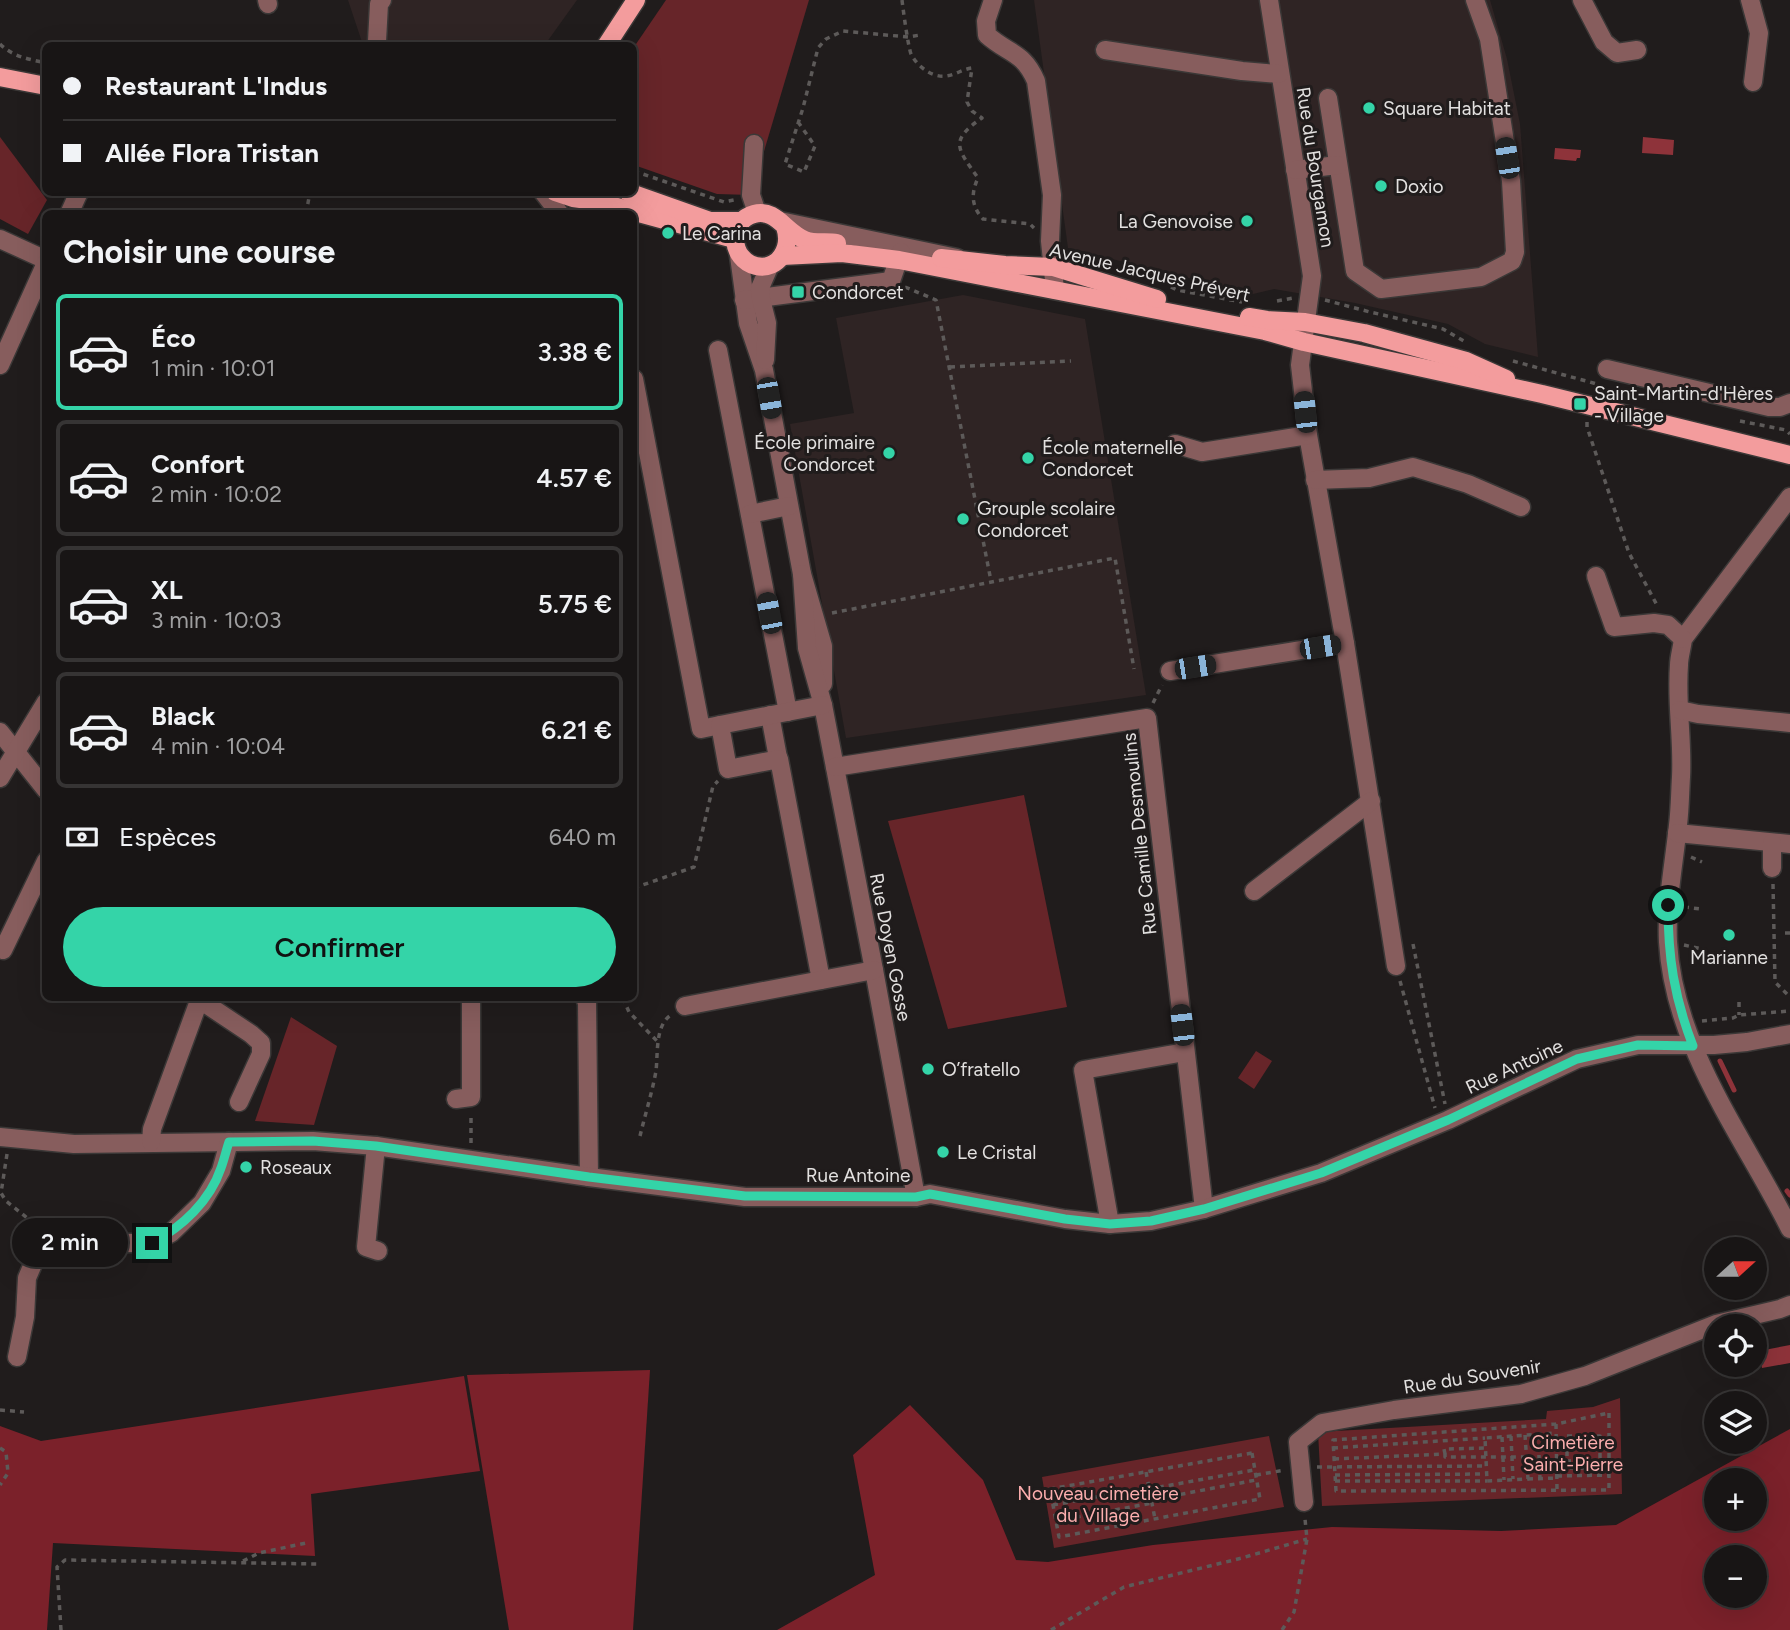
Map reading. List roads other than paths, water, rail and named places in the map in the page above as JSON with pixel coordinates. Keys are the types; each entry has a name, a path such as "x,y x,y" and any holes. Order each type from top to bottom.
{"main road":[{"path":"609,42 636,0"},
{"path":"0,76 42,85"},
{"path":"637,195 710,221 765,213 782,224 787,235 788,242 776,261 761,267 745,262 737,247 735,232 749,217"},
{"path":"567,196 589,207"},
{"path":"637,220 737,247"},
{"name":"Avenue Jacques Prévert","path":"782,224 807,241 831,242 1265,331 1542,394 1790,455"},
{"name":"Avenue Jacques Prévert","path":"776,261 842,253 1053,267 1146,296 1267,320 1306,322 1364,333 1466,361 1542,394"}],"street":[{"path":"376,42 379,4 382,0"},
{"path":"993,0 986,21 986,35 996,44 1018,55 1030,67 1036,81 1052,195 1049,241 1055,290"},
{"name":"Rue du Bourgamon","path":"1269,0 1312,276 1300,365 1308,435 1345,643 1396,966"},
{"path":"1328,98 1355,271 1381,289 1481,277 1511,261 1515,253 1511,181 1489,39 1475,0"},
{"path":"1582,0 1604,42 1617,53 1637,50"},
{"path":"1750,0 1759,33 1754,82"},
{"path":"1105,50 1279,74"},
{"path":"749,217 754,144"},
{"path":"1294,170 1338,165"},
{"path":"546,196 557,210"},
{"path":"782,224 977,262"},
{"path":"0,239 42,259"},
{"name":"Rue Doyen Gosse","path":"737,247 752,299 748,323 765,370 802,574 823,646 823,705 916,1197"},
{"path":"752,299 891,281 900,256"},
{"name":"Rue Doyen Gosse","path":"752,299 776,261"},
{"path":"0,365 42,270"},
{"path":"718,350 788,712"},
{"path":"1605,377 1769,407 1790,403"},
{"path":"637,395 701,729 823,705"},
{"path":"1175,444 1202,452 1308,435"},
{"path":"1315,480 1369,478 1413,467 1468,484 1521,507"},
{"path":"1790,497 1782,519 1683,639 1679,665 1682,762 1678,829 1668,905 1671,969 1686,1028 1733,1128 1770,1189 1790,1229"},
{"path":"750,514 789,506"},
{"path":"1596,576 1614,627 1654,623 1668,625 1683,639"},
{"path":"1170,671 1345,643"},
{"path":"0,778 42,709"},
{"path":"1680,710 1698,715 1790,723"},
{"path":"770,715 821,980"},
{"name":"Rue Camille Desmoulins","path":"835,767 1147,718 1204,1209"},
{"path":"720,725 729,769 779,759 779,763"},
{"path":"0,732 42,785"},
{"path":"1254,891 1371,801"},
{"path":"1678,829 1790,844"},
{"path":"1772,843 1772,868"},
{"path":"3,950 42,869"},
{"path":"685,1006 874,970"},
{"path":"151,1142 152,1129 199,1001"},
{"path":"203,1001 261,1043 261,1054 239,1102"},
{"path":"463,1098 471,1001"},
{"path":"586,1001 589,1177"},
{"name":"Rue Antoine","path":"5,1137 74,1144 313,1141 376,1146 589,1177 745,1196 916,1197 930,1194 1065,1219 1110,1224 1151,1221 1204,1209 1321,1173 1443,1122 1577,1059 1638,1045 1693,1046 1746,1042 1790,1034"},
{"path":"1110,1224 1083,1070 1185,1052"},
{"path":"17,1357 25,1317 27,1278 38,1250 64,1235 89,1236 118,1243 152,1243 171,1233 202,1203 221,1171 229,1142"},
{"path":"376,1146 366,1248 378,1251"},
{"name":"Rue du Souvenir","path":"1304,1503 1298,1442 1322,1423 1394,1410 1521,1394 1585,1376 1716,1324 1780,1309 1790,1304"}],"waterway":[{"path":"1720,1061 1734,1090"},
{"path":"1787,1191 1790,1195"}],"place":[{"name":"Square Habitat","path":"1369,108"},
{"name":"Doxio","path":"1381,186"},
{"name":"La Genovoise","path":"1247,221"},
{"name":"Le Carina","path":"668,233"},
{"name":"Condorcet","path":"798,292"},
{"name":"Saint-Martin-d'Hères - Village","path":"1580,404"},
{"name":"École primaire Condorcet","path":"889,453"},
{"name":"École maternelle Condorcet","path":"1028,458"},
{"name":"Grouple scolaire Condorcet","path":"963,519"},
{"name":"Marianne","path":"1729,935"},
{"name":"O’fratello","path":"928,1069"},
{"name":"Le Cristal","path":"943,1152"},
{"name":"Roseaux","path":"246,1167"}],"park label":[{"name":"Cimetière Saint-Pierre","path":"1573,1453"},
{"name":"Nouveau cimetière du Village","path":"1098,1504"}]}
